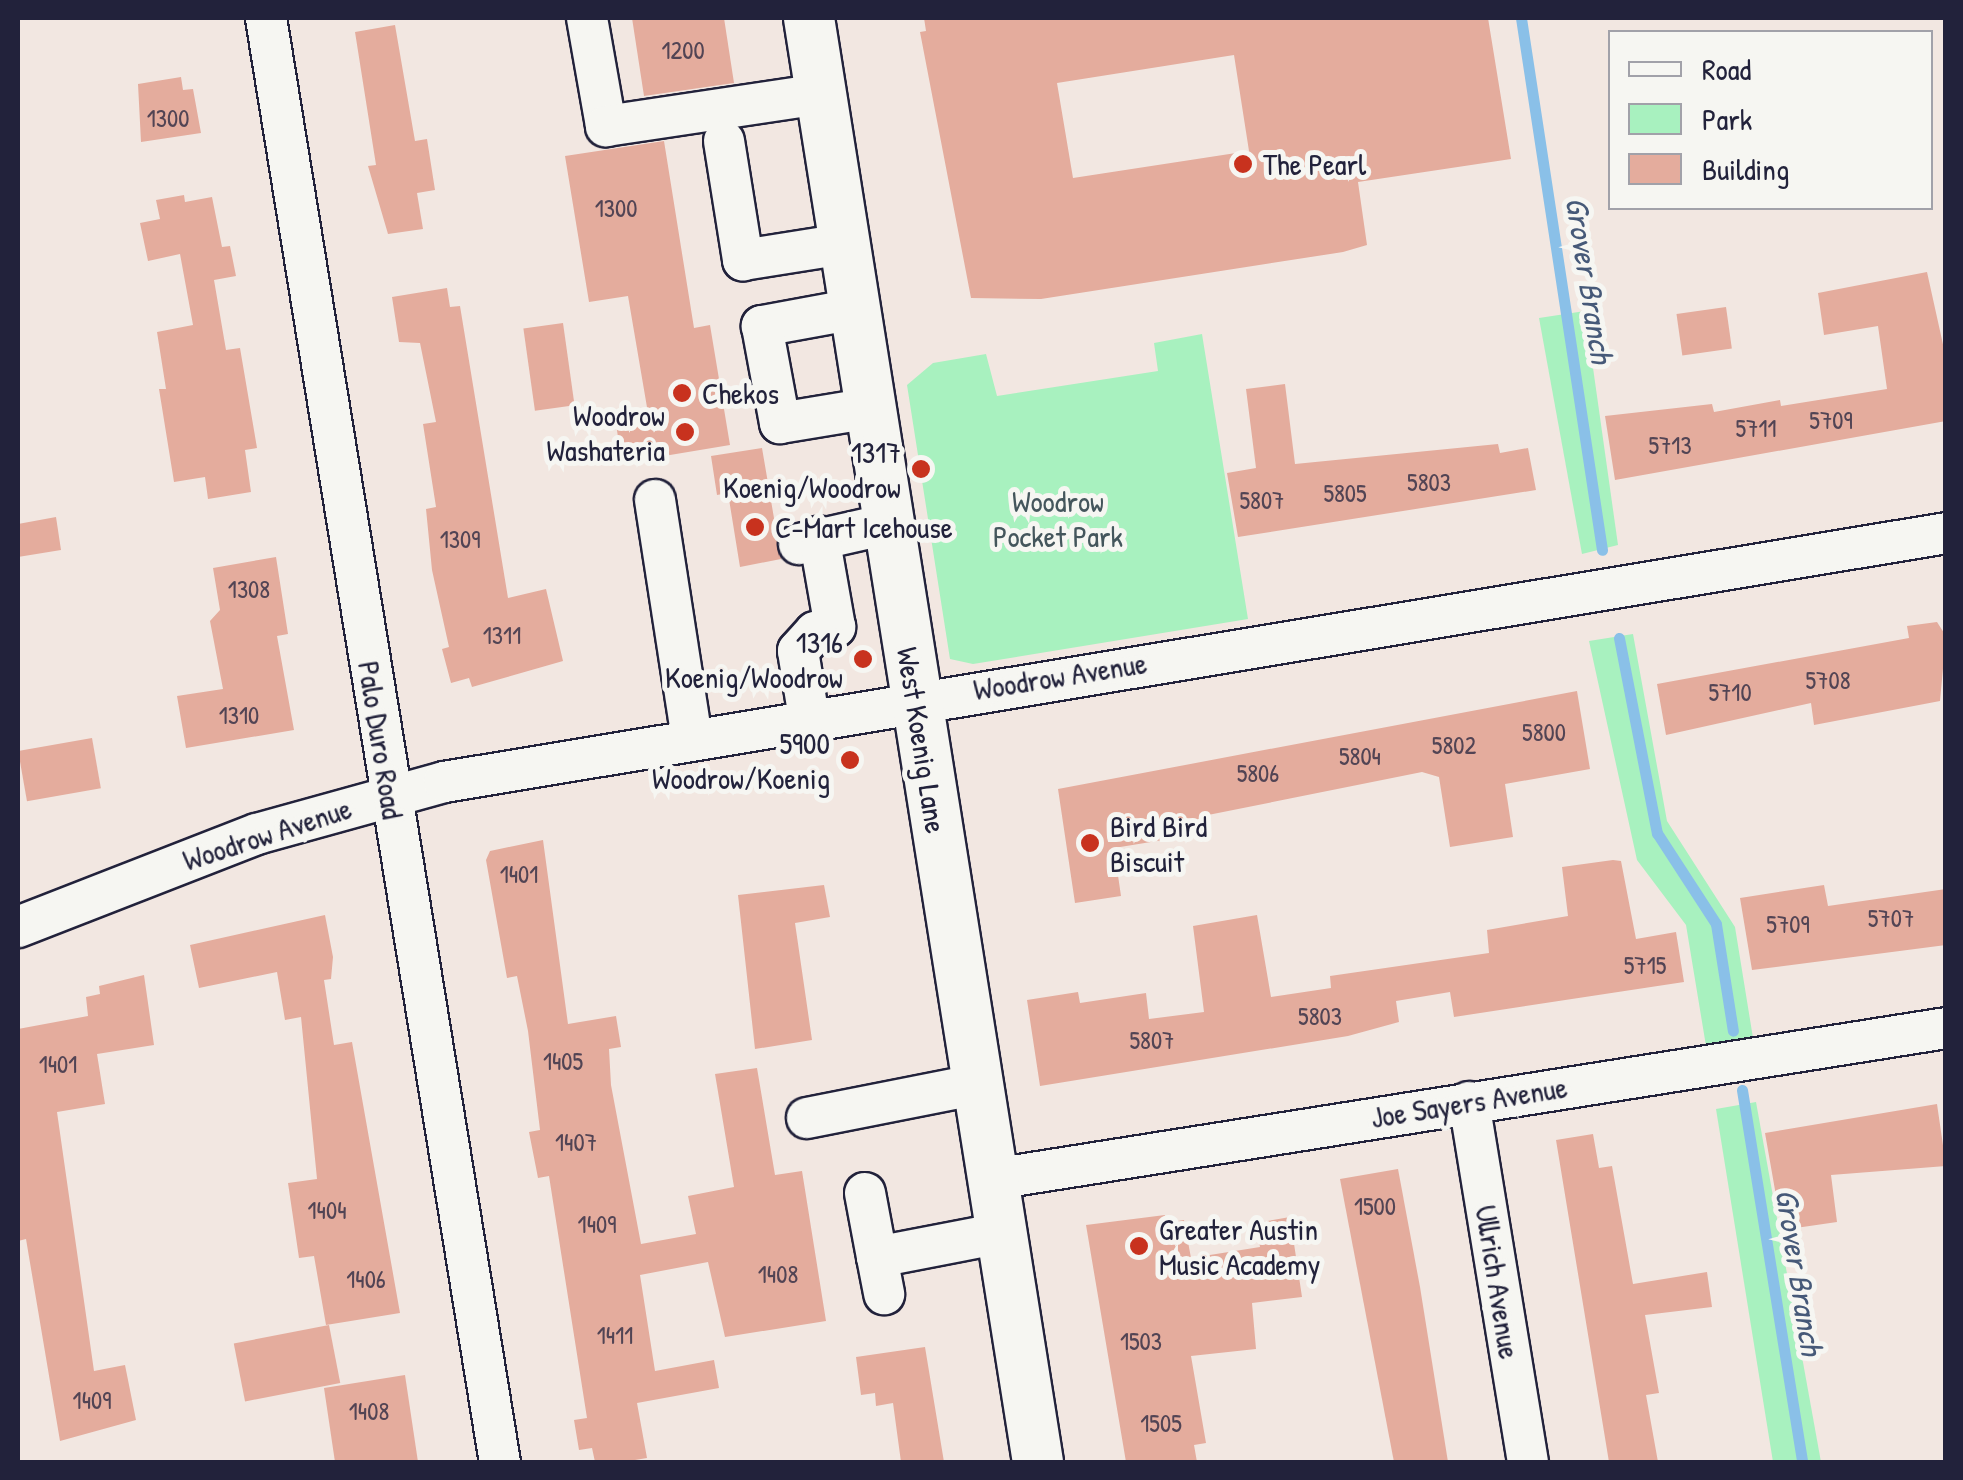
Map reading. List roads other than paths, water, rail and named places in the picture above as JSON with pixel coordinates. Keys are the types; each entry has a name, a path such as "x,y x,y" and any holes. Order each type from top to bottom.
{"main road":[{"name":"West Koenig Lane","path":"809,18 1038,1462"}],"street":[{"name":"Palo Duro Road","path":"266,18 500,1462"},
{"path":"587,18 606,126 821,94"},
{"path":"724,140 743,260 844,244"},
{"path":"854,308 762,326 780,423 870,408"},
{"path":"655,500 692,738"},
{"path":"809,718 798,652 814,632 798,540 888,524"},
{"name":"Woodrow Avenue","path":"18,927 257,834 390,796 916,699 1946,534"},
{"name":"Joe Sayers Avenue","path":"994,1179 1946,1028"},
{"path":"807,1118 978,1084"},
{"name":"Ullrich Avenue","path":"1468,1102 1528,1462"},
{"path":"865,1193 880,1275 1002,1233"}],"waterway":[{"name":"Grover Branch","path":"1521,18 1602,550"},
{"name":"Grover Branch","path":"1619,638 1657,833 1716,924 1733,1031"},
{"name":"Grover Branch","path":"1742,1090 1802,1462"}],"place":[{"name":"The Pearl","path":"1243,164"},
{"name":"Chekos","path":"682,393"},
{"name":"Woodrow Washateria","path":"685,432"},
{"name":"1317 Koenig/Woodrow","path":"921,469"},
{"name":"C-Mart Icehouse","path":"755,527"},
{"name":"1316 Koenig/Woodrow","path":"863,659"},
{"name":"5900 Woodrow/Koenig","path":"850,760"},
{"name":"Bird Bird Biscuit","path":"1090,843"},
{"name":"Greater Austin Music Academy","path":"1139,1246"}],"park label":[{"name":"Woodrow Pocket Park","path":"1058,518"}]}
